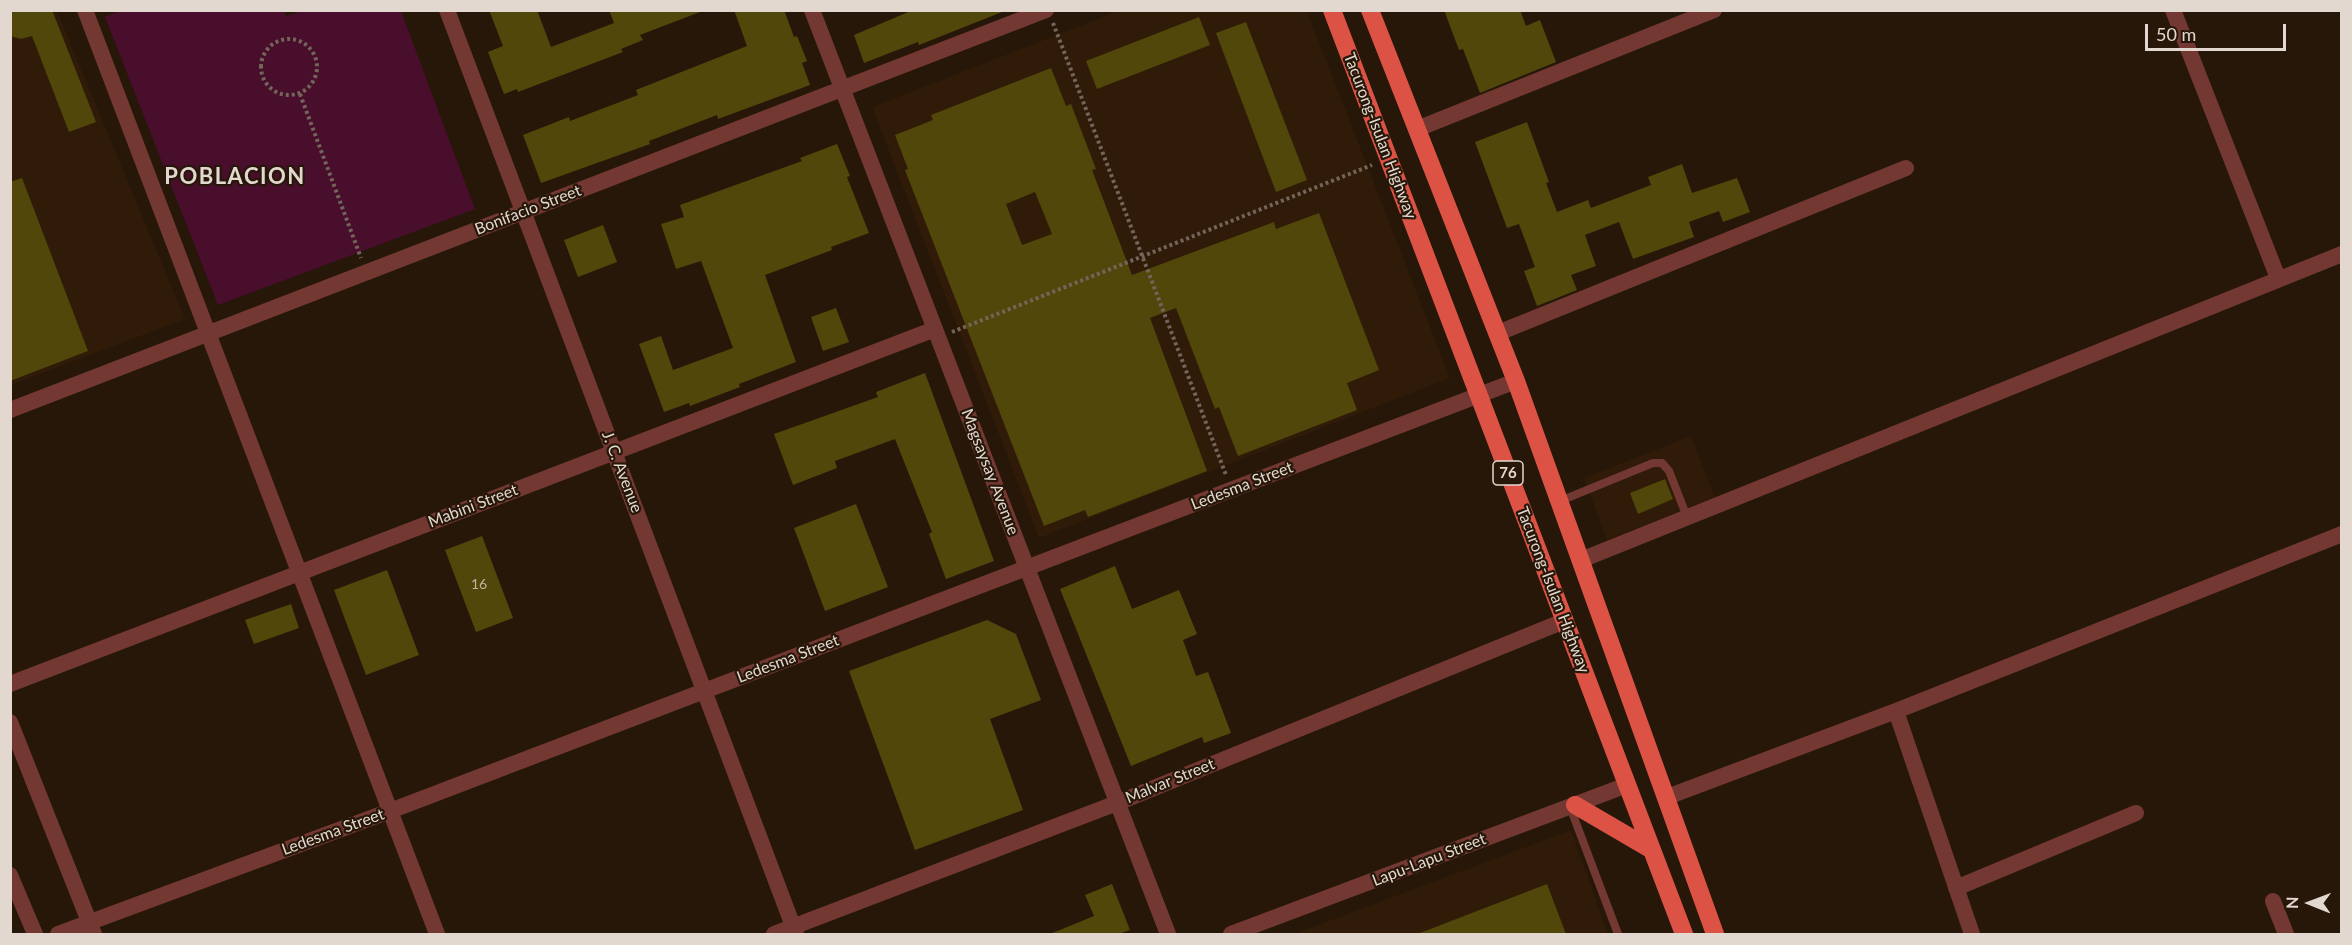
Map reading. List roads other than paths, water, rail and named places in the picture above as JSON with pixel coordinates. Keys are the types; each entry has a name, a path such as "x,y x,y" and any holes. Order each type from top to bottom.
{"highway":[{"name":"Tacurong-Isulan Highway","path":"1332,10 1684,934"},
{"name":"76","path":"1370,10 1516,381 1715,934"},
{"path":"1573,806 1652,850"}],"street":[{"path":"85,10 437,934"},
{"name":"J. C. Avenue","path":"447,10 795,931"},
{"name":"Magsaysay Avenue","path":"812,10 1167,934"},
{"path":"1417,129 1714,10"},
{"path":"2173,10 2278,278"},
{"name":"Bonifacio Street","path":"10,411 842,89 1049,16"},
{"path":"1498,333 1906,168"},
{"path":"1581,560 2342,254"},
{"name":"Mabini Street","path":"10,684 614,452 936,333"},
{"name":"Ledesma Street","path":"58,934 92,928 390,811 1516,381"},
{"path":"1667,797 1896,711 2342,534"},
{"name":"Malvar Street","path":"774,934 795,931 1564,621"},
{"path":"1896,711 1972,934"},
{"path":"10,722 92,928"},
{"name":"Lapu-Lapu Street","path":"1231,934 1627,785"},
{"path":"1956,888 2136,813"},
{"path":"10,875 35,934"},
{"path":"2273,901 2286,934"}],"lane":[{"path":"1560,501 1653,463 1662,463 1669,471 1687,517"},
{"path":"1573,806 1618,934"}],"district":[{"name":"POBLACION","path":"235,177"}]}
